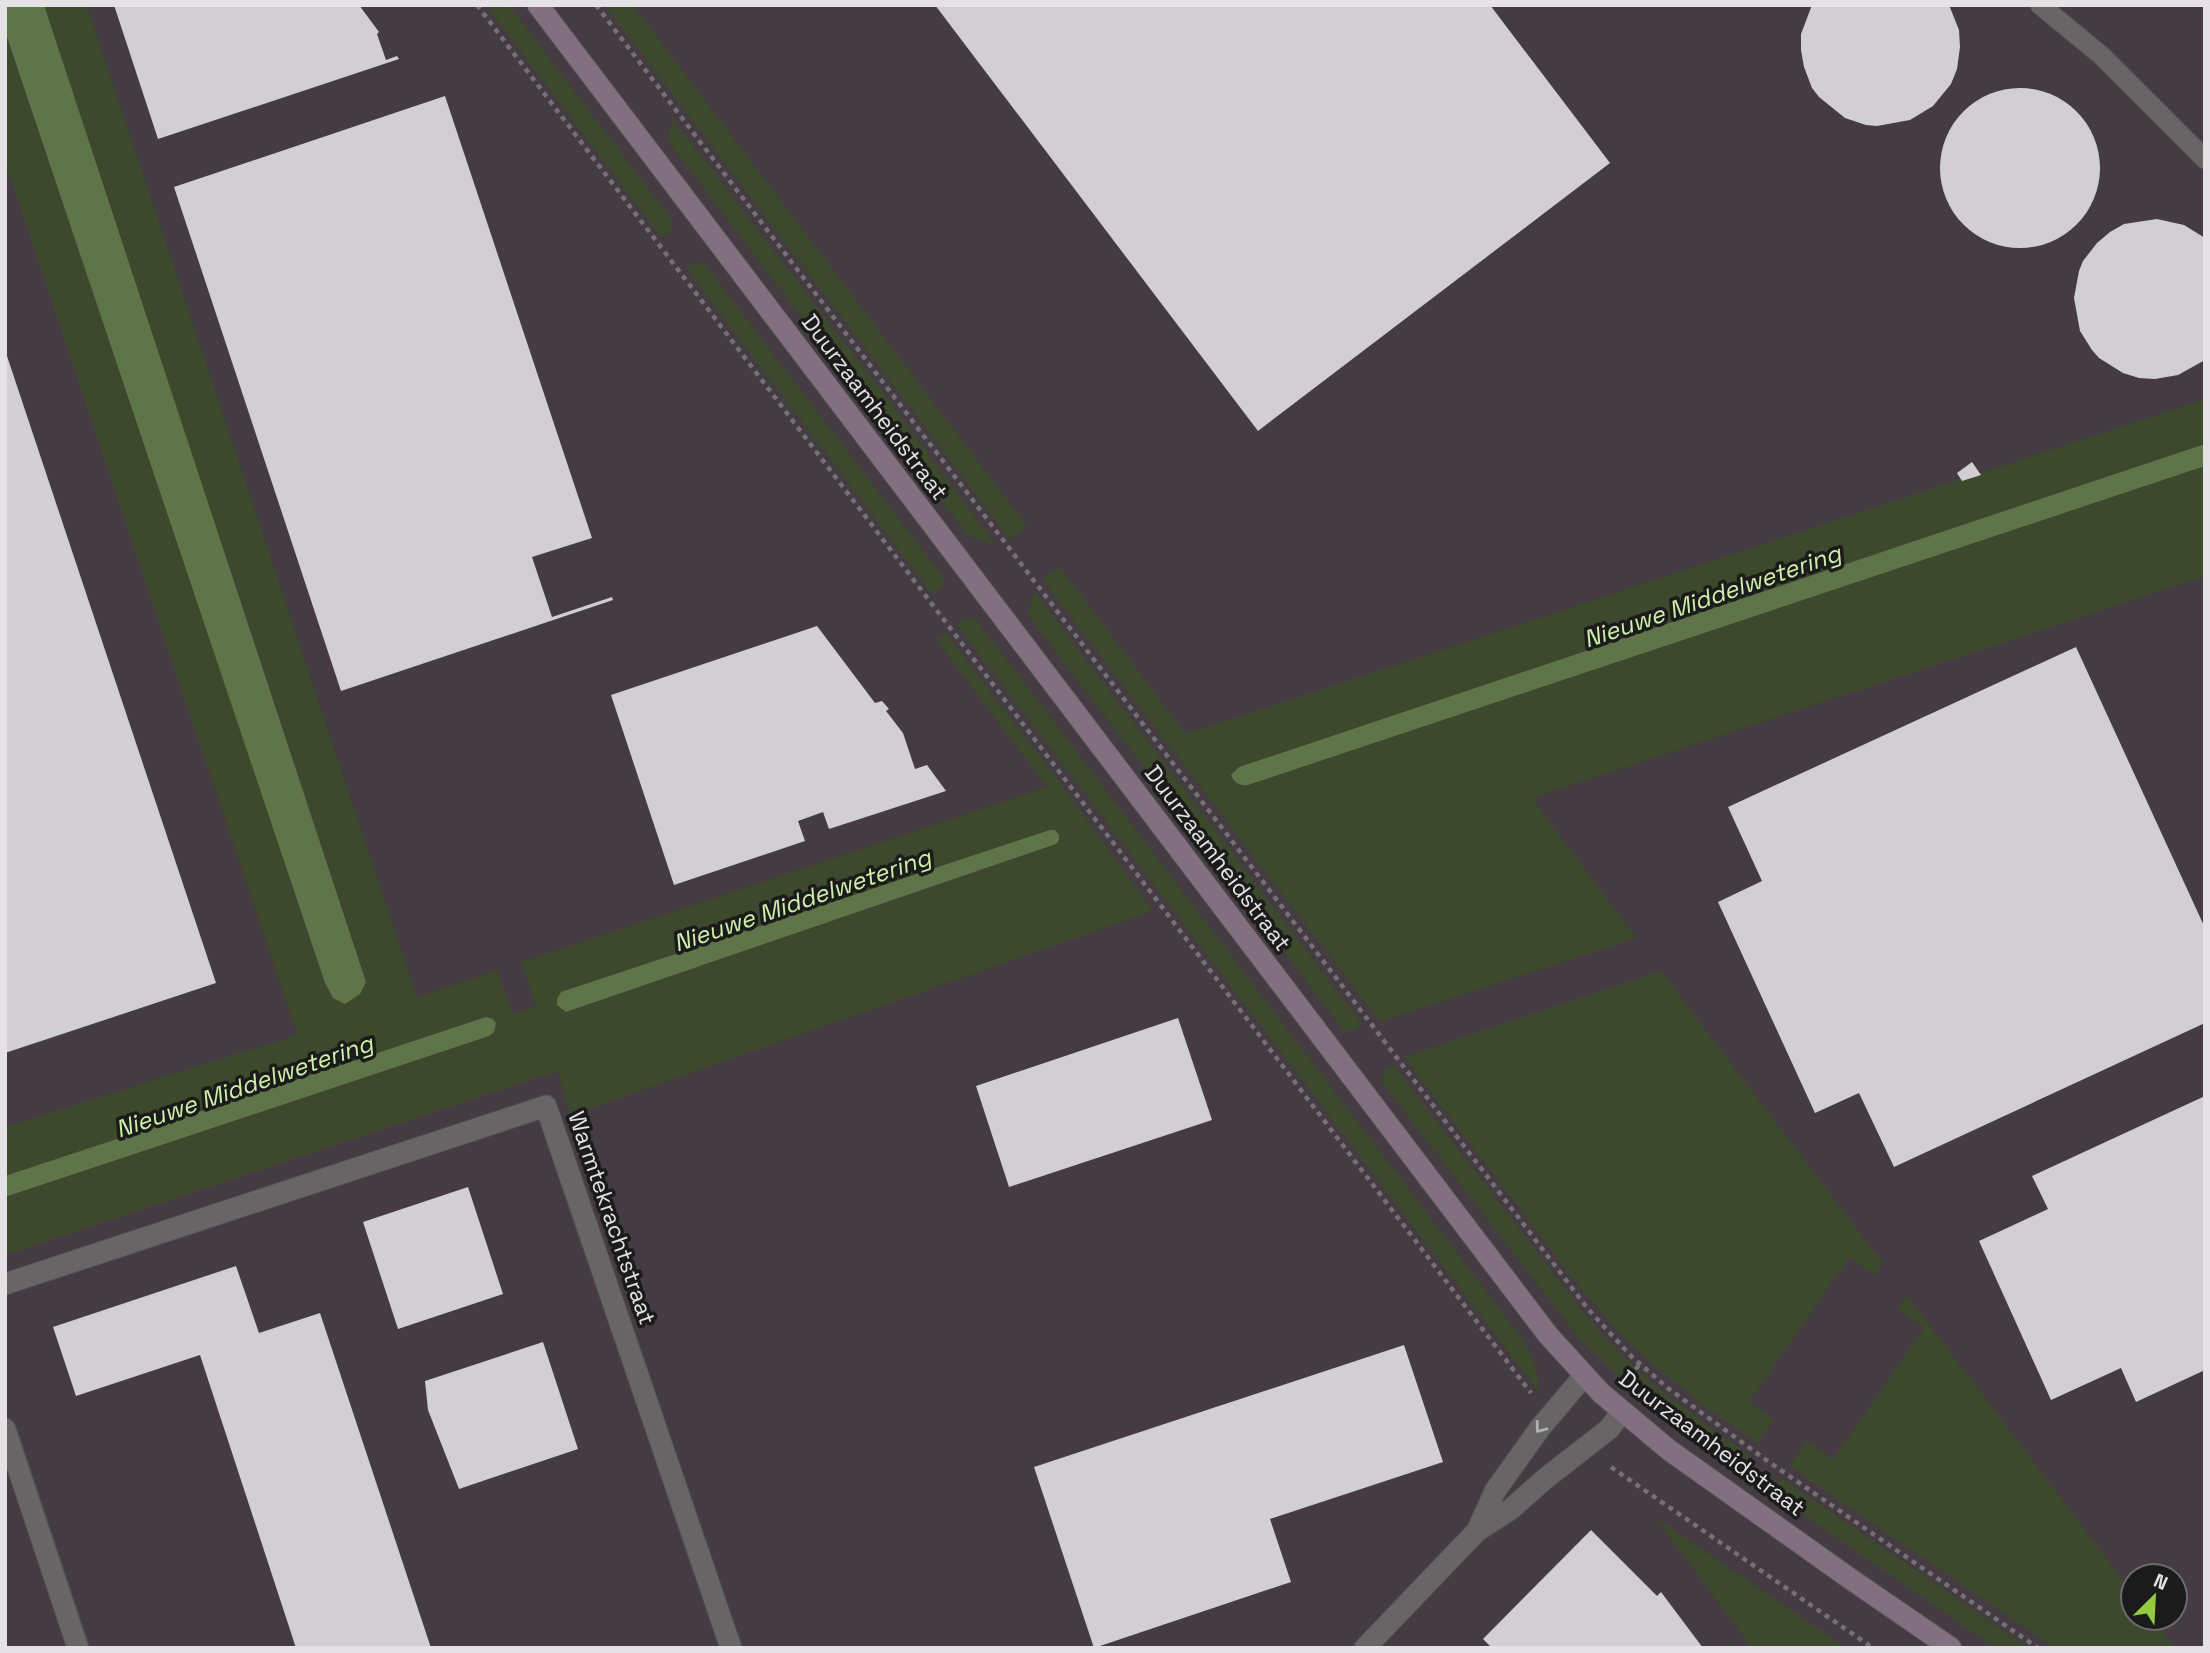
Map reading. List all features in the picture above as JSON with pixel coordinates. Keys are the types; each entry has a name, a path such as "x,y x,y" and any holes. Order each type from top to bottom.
{"main road":[{"name":"Duurzaamheidstraat","path":"538,5 1531,1313 1584,1376 1622,1412 1669,1450 1951,1648"}],"street":[{"name":"Warmtekrachtstraat","path":"5,1284 545,1106 731,1648"},
{"path":"1477,1531 1495,1491 1540,1427 1584,1376"},
{"path":"1365,1648 1477,1531 1511,1509 1609,1429 1622,1412"},
{"path":"5,1429 78,1648"}],"lane":[{"path":"2040,5 2102,56 2205,159"}],"path":[{"path":"477,5 1536,1399"},
{"path":"596,5 1595,1318 1632,1357 1699,1412 2038,1648"},
{"path":"1611,1467 1873,1648"}],"shaded area":[{"path":"5,5 2205,5 2205,1648 5,1648"},
{"path":"5,5 44,5 366,982 360,994 345,1004 333,998 325,983 5,31"},
{"path":"44,5 87,5 417,997 497,970 513,1014 536,1007 521,962 1047,787 936,640 946,633 1153,911 571,1115 557,1071 5,1255 5,1197 489,1036 494,1032 486,1017 5,1176 5,1127 297,1035 5,162 5,31 325,983 333,998 360,994 366,982","holes":["1059,835 1056,844 567,1012 561,1009"]},
{"path":"486,5 509,5 673,221 671,231 662,238"},
{"path":"605,5 633,5 1027,526 1010,539"},
{"path":"672,118 878,386 996,545 968,536 668,141"},
{"path":"694,262 704,263 944,578 942,588 933,595 686,268"},
{"path":"2205,399 2205,444 1234,770 1231,775 1249,785 2205,466 2205,576 1532,798 1636,938 1380,1022 1042,579 1060,567 1186,734"},
{"path":"2205,444 2205,466 1248,785 1238,783 1231,775 1239,767"},
{"path":"1034,591 1362,1024 1354,1031 1344,1031 1028,615"},
{"path":"965,618 976,619 1524,1341 1535,1365 1538,1391 957,625"},
{"path":"1055,830 1059,835 1056,844 566,1012 557,1005 561,992"},
{"path":"1661,971 1883,1263 1875,1275 1849,1258 1749,1402 1774,1419 1758,1443 1701,1404 1616,1330 1571,1276 1404,1057"},
{"path":"486,1017 496,1023 494,1032 489,1036 5,1197 5,1176"},
{"path":"1393,1065 1599,1332 1641,1374 1750,1456 1743,1464 1733,1467 1671,1424 1642,1400 1579,1338 1382,1082 1384,1071"},
{"path":"1907,1295 2119,1575 2119,1632 2163,1632 2175,1648 2054,1648 1789,1466 1807,1441 1833,1459 1924,1328 1898,1308"},
{"path":"1781,1478 2029,1648 1996,1648 1777,1497 1775,1486"},
{"path":"1655,1517 1846,1648 1752,1648"}],"building":[{"path":"114,5 359,5 379,32 377,34 386,60 397,56 399,59 158,139"},
{"path":"935,5 1490,5 1610,163 1258,431"},
{"path":"1812,5 1949,5 1959,30 1960,47 1957,69 1951,84 1933,106 1910,120 1877,126 1845,118 1819,97 1812,88 1804,67 1801,34"},
{"path":"2020,88 2051,94 2076,112 2094,137 2100,168 2094,199 2076,224 2051,242 2020,248 1989,242 1964,224 1946,199 1940,168 1946,137 1964,112 1989,94"},
{"path":"445,96 592,538 532,557 552,617 612,597 613,600 341,691 174,187"},
{"path":"2157,219 2184,225 2205,238 2205,360 2178,375 2155,379 2139,378 2123,373 2099,358 2092,350 2080,331 2074,298 2083,261 2097,243 2124,224"},
{"path":"5,350 216,983 5,1053"},
{"path":"1972,462 1981,475 1962,481 1957,473"},
{"path":"817,626 875,703 882,701 889,709 886,711 903,733 915,769 927,765 946,791 829,829 823,812 798,821 805,841 674,885 611,695"},
{"path":"2076,647 2205,928 2205,1023 1894,1167 1859,1093 1815,1113 1718,902 1762,881 1728,807"},
{"path":"1178,1018 1212,1120 1009,1187 976,1086"},
{"path":"2205,1096 2205,1370 2136,1402 2121,1368 2051,1400 1979,1241 2048,1209 2032,1176"},
{"path":"468,1187 503,1294 398,1329 363,1222"},
{"path":"236,1266 259,1333 320,1313 431,1648 296,1648 200,1355 76,1396 53,1327"},
{"path":"543,1342 578,1449 459,1489 428,1410 425,1381"},
{"path":"1404,1345 1443,1462 1270,1519 1291,1582 1094,1648 1034,1467"},
{"path":"1591,1530 1657,1596 1661,1592 1703,1648 1492,1648 1483,1639"}],"water label":[{"name":"Nieuwe Middelwetering","path":"1712,596"},
{"name":"Nieuwe Middelwetering","path":"802,900"},
{"name":"Nieuwe Middelwetering","path":"244,1086"}]}
